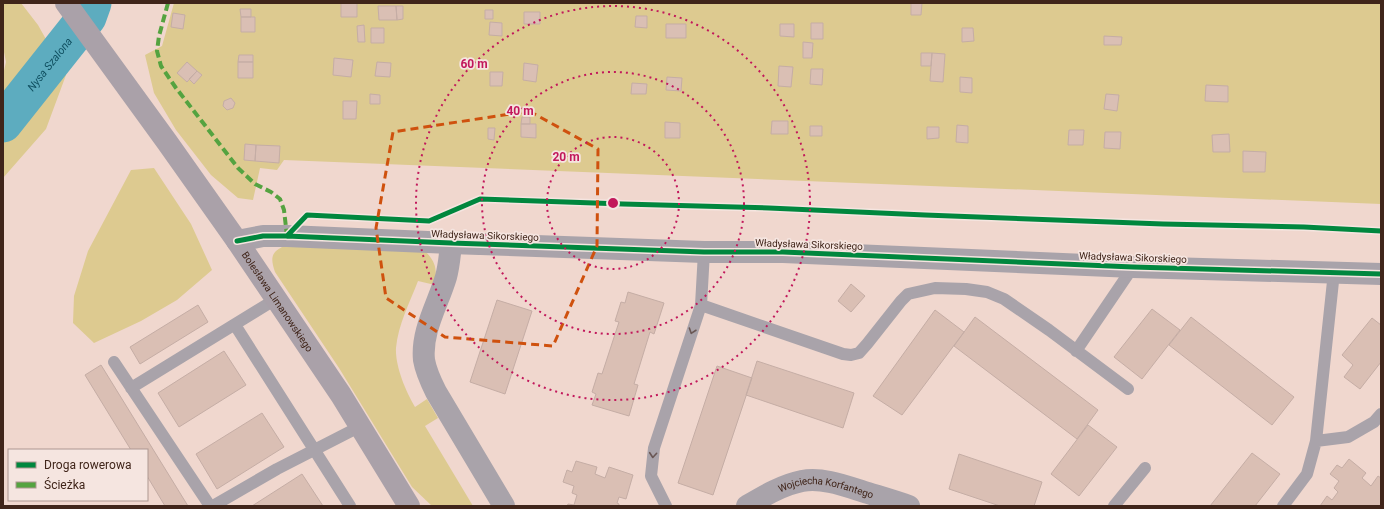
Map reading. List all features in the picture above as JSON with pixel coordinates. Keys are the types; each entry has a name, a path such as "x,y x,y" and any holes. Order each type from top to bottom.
{"main road":[{"name":"Bolesława Limanowskiego","path":"66,3 237,241 342,395 409,506"}],"street":[{"name":"Władysława Sikorskiego","path":"237,241 263,236 287,236 704,252 791,252 1133,266 1381,274"},
{"path":"451,243 450,258 445,278 428,329 425,342 424,359 428,377 436,392 504,506"},
{"name":"Wojciecha Korfantego","path":"747,506 766,494 785,486 803,481 819,480 838,484 908,506"}],"lane":[{"path":"666,506 651,476 654,448 701,305 704,252"},
{"path":"1076,351 1133,266"},
{"path":"1283,506 1307,474 1316,441 1334,272"},
{"path":"701,305 843,354 851,355 859,353 908,294 935,288 966,289 987,292 1004,299 1128,389"},
{"path":"131,388 276,299"},
{"path":"235,325 316,450 350,506"},
{"path":"114,362 212,506 277,469 361,426"},
{"path":"1316,441 1348,437 1374,422 1381,414"},
{"path":"1114,506 1145,468"}],"highlighted area":[{"path":"529,111 598,149 597,246 553,346 445,337 386,298 376,228 393,132"}],"shaded area":[{"path":"3,3 21,3 38,25 66,75 46,129 3,178 3,75 6,62 3,47"},
{"path":"174,3 1381,3 1381,204 284,160 277,170 260,168 253,200 238,198 211,175 176,130 154,93 145,55 162,46"},
{"path":"154,168 191,224 212,270 177,300 141,321 94,343 73,323 74,296 88,251 131,170"},
{"path":"286,245 425,251 434,262 436,270 435,285 418,281 405,314 397,339 397,363 408,394 415,407 427,399 438,418 425,426 473,506 432,506 412,487 339,368 275,272 272,262 273,256 277,250"}],"building":[{"path":"341,3 357,3 357,17 341,17"},
{"path":"911,3 922,3 921,15 911,15"},
{"path":"378,6 396,6 397,20 379,20"},
{"path":"396,6 403,6 403,19 397,20"},
{"path":"240,9 251,9 251,17 241,17"},
{"path":"485,10 493,10 493,19 485,19"},
{"path":"524,12 540,12 540,24 524,24"},
{"path":"173,13 185,15 183,29 171,27"},
{"path":"636,16 647,16 647,28 635,27"},
{"path":"241,17 255,17 255,32 241,32"},
{"path":"490,22 502,23 502,36 489,35"},
{"path":"811,23 823,23 823,39 811,39"},
{"path":"666,24 686,24 686,38 666,38"},
{"path":"780,24 794,24 794,37 780,36"},
{"path":"364,25 365,42 358,42 357,26"},
{"path":"371,28 384,28 384,43 371,43"},
{"path":"962,28 973,28 974,41 962,42"},
{"path":"1104,36 1122,37 1121,45 1104,45"},
{"path":"803,42 813,43 812,58 803,58"},
{"path":"921,53 932,53 931,66 921,66"},
{"path":"932,53 945,54 943,82 930,81"},
{"path":"239,55 253,55 253,62 238,62"},
{"path":"334,58 353,60 351,77 333,75"},
{"path":"187,62 197,71 187,82 177,73"},
{"path":"238,62 253,62 253,78 238,78"},
{"path":"377,62 391,63 390,77 375,76"},
{"path":"524,63 538,65 536,82 523,80"},
{"path":"779,66 793,67 791,87 778,86"},
{"path":"811,69 823,69 822,85 810,84"},
{"path":"197,71 202,75 194,84 189,79"},
{"path":"490,72 503,72 502,86 490,86"},
{"path":"667,77 682,78 681,91 666,90"},
{"path":"960,77 972,78 972,93 960,92"},
{"path":"632,83 647,84 646,94 631,94"},
{"path":"1206,85 1228,86 1228,102 1205,101"},
{"path":"370,94 380,95 380,104 370,104"},
{"path":"1106,94 1119,95 1117,111 1104,109"},
{"path":"231,98 235,103 233,108 227,110 223,106 224,101"},
{"path":"343,101 357,101 356,119 343,119"},
{"path":"522,117 530,117 530,124 521,124"},
{"path":"772,121 788,121 788,134 771,134"},
{"path":"665,122 680,123 680,138 665,138"},
{"path":"521,124 536,124 536,138 521,137"},
{"path":"957,125 968,126 968,143 956,142"},
{"path":"810,126 822,126 822,136 810,136"},
{"path":"927,127 939,127 939,138 927,139"},
{"path":"488,128 495,128 494,140 488,139"},
{"path":"1069,130 1084,130 1083,145 1068,145"},
{"path":"1105,132 1121,132 1120,149 1104,148"},
{"path":"1229,134 1230,152 1213,152 1212,135"},
{"path":"245,144 256,145 255,161 244,160"},
{"path":"256,145 280,146 279,163 255,161"},
{"path":"1243,151 1266,152 1265,172 1243,172"},
{"path":"851,284 865,296 851,312 838,301"},
{"path":"628,292 664,303 654,334 650,332 634,384 638,385 629,416 592,405 596,394 592,392 598,373 602,374 619,322 615,321 621,302 625,303"},
{"path":"497,300 532,311 505,394 470,382"},
{"path":"198,305 208,322 140,364 130,347"},
{"path":"1152,309 1180,330 1142,379 1114,357"},
{"path":"935,310 964,332 902,415 873,396"},
{"path":"975,317 1098,410 1077,439 954,346"},
{"path":"1191,317 1294,397 1272,425 1169,345"},
{"path":"1372,318 1381,325 1381,362 1360,389 1344,377 1353,365 1342,355"},
{"path":"224,351 246,385 179,427 158,393"},
{"path":"757,361 854,393 843,428 746,395"},
{"path":"101,365 188,506 165,506 148,478 148,449 130,449 85,375"},
{"path":"717,366 752,378 713,495 678,483"},
{"path":"262,413 284,447 217,489 196,454"},
{"path":"1088,425 1117,447 1079,496 1051,474"},
{"path":"1252,453 1280,474 1255,506 1210,506"},
{"path":"959,454 1042,482 1034,506 1000,506 949,489"},
{"path":"1349,459 1366,473 1362,478 1371,486 1378,476 1381,478 1381,506 1320,506 1327,496 1332,500 1338,492 1334,488 1339,481 1330,474 1337,465 1342,468"},
{"path":"576,461 597,467 595,474 605,478 609,467 633,475 626,499 619,497 617,503 619,506 567,506 568,504 574,505 577,495 572,493 574,486 563,482 567,470 572,472"},
{"path":"302,474 323,506 252,506"}],"waterway":[{"name":"Nysa Szalona","path":"3,123 87,17 92,3"}],"marked path":[{"path":"168,3 159,36 157,51 161,66 176,88 238,168 255,184 271,192 280,199 284,210 287,236"}],"cycle path":[{"path":"287,236 307,215 429,221 480,199 769,208 1163,224 1304,227 1381,231"},
{"path":"237,241 263,236 287,236 704,252 783,252 1133,267 1381,274"}]}
